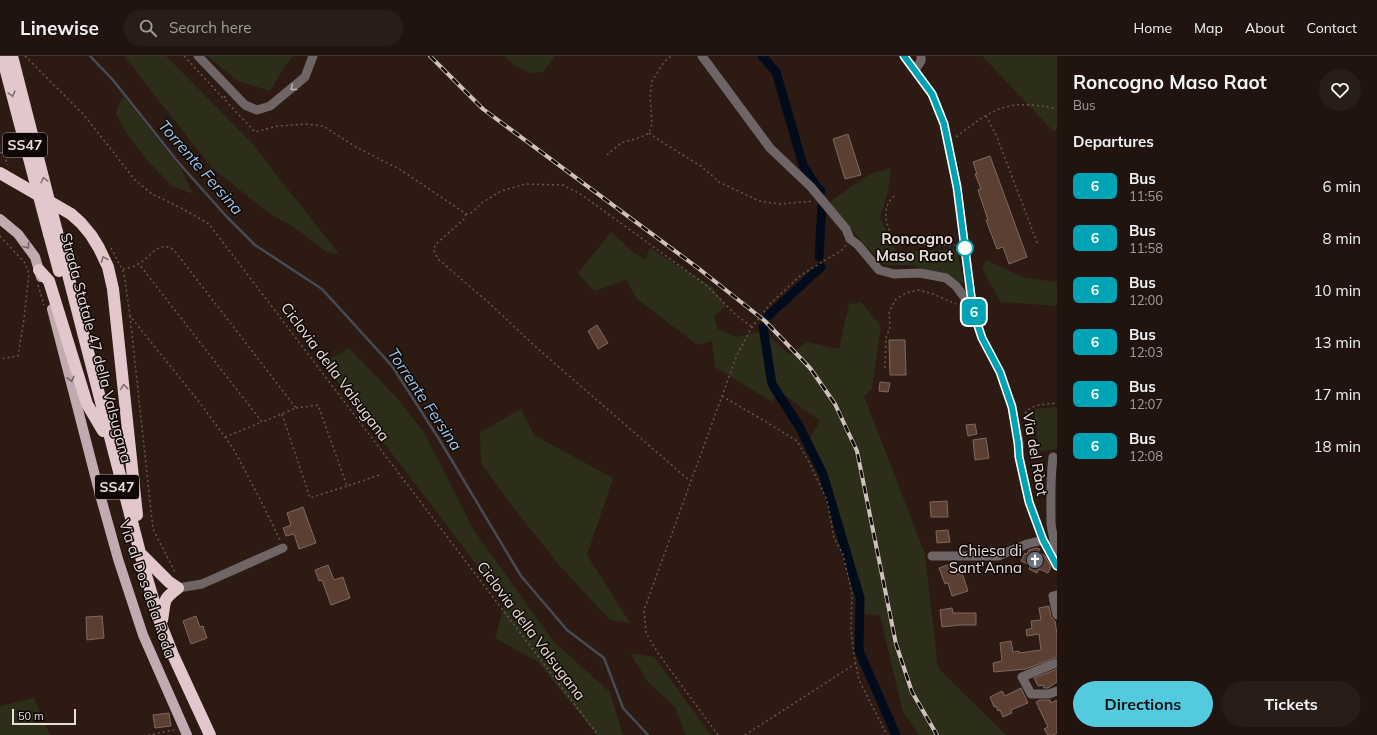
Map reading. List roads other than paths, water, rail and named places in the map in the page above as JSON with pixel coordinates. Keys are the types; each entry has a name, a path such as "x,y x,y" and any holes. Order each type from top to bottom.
{"highway":[{"name":"Strada Statale 47 della Valsugana","path":"2,56 53,233 161,625 173,655 210,735"},
{"name":"Strada Statale 47 della Valsugana","path":"12,56 53,233 138,568 163,649 202,735"},
{"path":"5,175 76,218 91,235 108,268 113,289 118,324 141,553 169,582 178,588 166,597 161,625"},
{"path":"39,270 49,281 87,404 103,431"}],"main road":[{"name":"Via al Dos dela Roda","path":"0,219 18,234 35,257 46,287 115,547 143,635 186,732"}],"street":[{"path":"198,56 245,105 257,110 270,106 305,77 313,56"},
{"path":"702,56 770,148 811,187 846,229 850,239 858,245 879,270 894,274 920,273 946,278 956,286 965,298 967,309"},
{"name":"Via del Ràot","path":"904,56 932,94 944,124 957,187 973,311 982,338 1000,372 1012,407 1024,484 1029,502 1043,540 1057,566"},
{"path":"915,70 921,61 921,56"},
{"path":"1052,556 1055,548 1051,525 1051,473 1053,457"},
{"path":"932,556 998,556 1027,544 1043,540"},
{"path":"178,588 202,584 283,548"},
{"path":"1057,595 1053,596 1057,615"},
{"path":"1057,663 1022,677 1031,694 1049,694 1057,691"}],"waterway":[{"name":"Torrente Fersina","path":"90,56 113,80 178,162 227,217 255,245 322,289 392,366 439,439 521,576 567,630 604,658 623,708 648,735"},
{"path":"762,56 776,72 803,165 816,186 821,191"},
{"path":"819,257 822,206"},
{"path":"768,316 821,267"},
{"path":"763,327 772,384 799,426 823,474 860,598 859,651 896,735"}],"railway":[{"path":"430,56 483,109 698,268 765,321 810,368 835,404 857,451 896,644 912,692 937,735"}],"place":[{"name":"Roncogno Maso Raot","path":"965,248"},
{"name":"Chiesa di Sant'Anna","path":"1035,560"}]}
